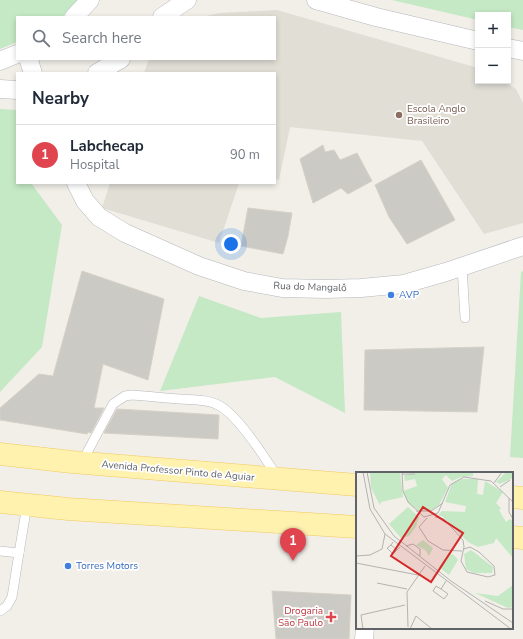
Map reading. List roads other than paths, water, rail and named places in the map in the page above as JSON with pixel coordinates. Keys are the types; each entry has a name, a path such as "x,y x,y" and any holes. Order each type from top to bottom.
{"main road":[{"name":"Avenida Professor Pinto de Aguiar","path":"0,454 81,463 356,485"},
{"path":"513,497 523,498"},
{"path":"0,502 68,509 356,527"}],"street":[{"path":"75,16 90,0"},
{"path":"156,16 164,0"},
{"path":"163,16 186,0"},
{"path":"316,0 376,17 475,40"},
{"path":"511,49 523,51"},
{"path":"0,61 16,54"},
{"path":"30,60 33,72"},
{"path":"99,72 117,64"},
{"path":"0,89 16,90"},
{"name":"Rua do Mangalô","path":"76,184 85,201 99,217 125,232 199,266 244,281 282,288 361,288 404,284 523,246"},
{"path":"364,639 365,629"}],"lane":[{"path":"462,266 465,318"},
{"path":"81,463 113,404 125,396 131,395 205,401 219,405 228,412 241,427 264,456 279,479"},
{"path":"0,611 8,606 12,597 27,505"},
{"path":"0,551 19,553"}],"place":[{"name":"Escola Anglo Brasileiro","path":"399,115"},
{"name":"AVP","path":"391,295"},
{"name":"Labchecap","path":"293,561"},
{"name":"Torres Motors","path":"68,566"},
{"name":"Drogaria São Paulo","path":"331,617"}]}
